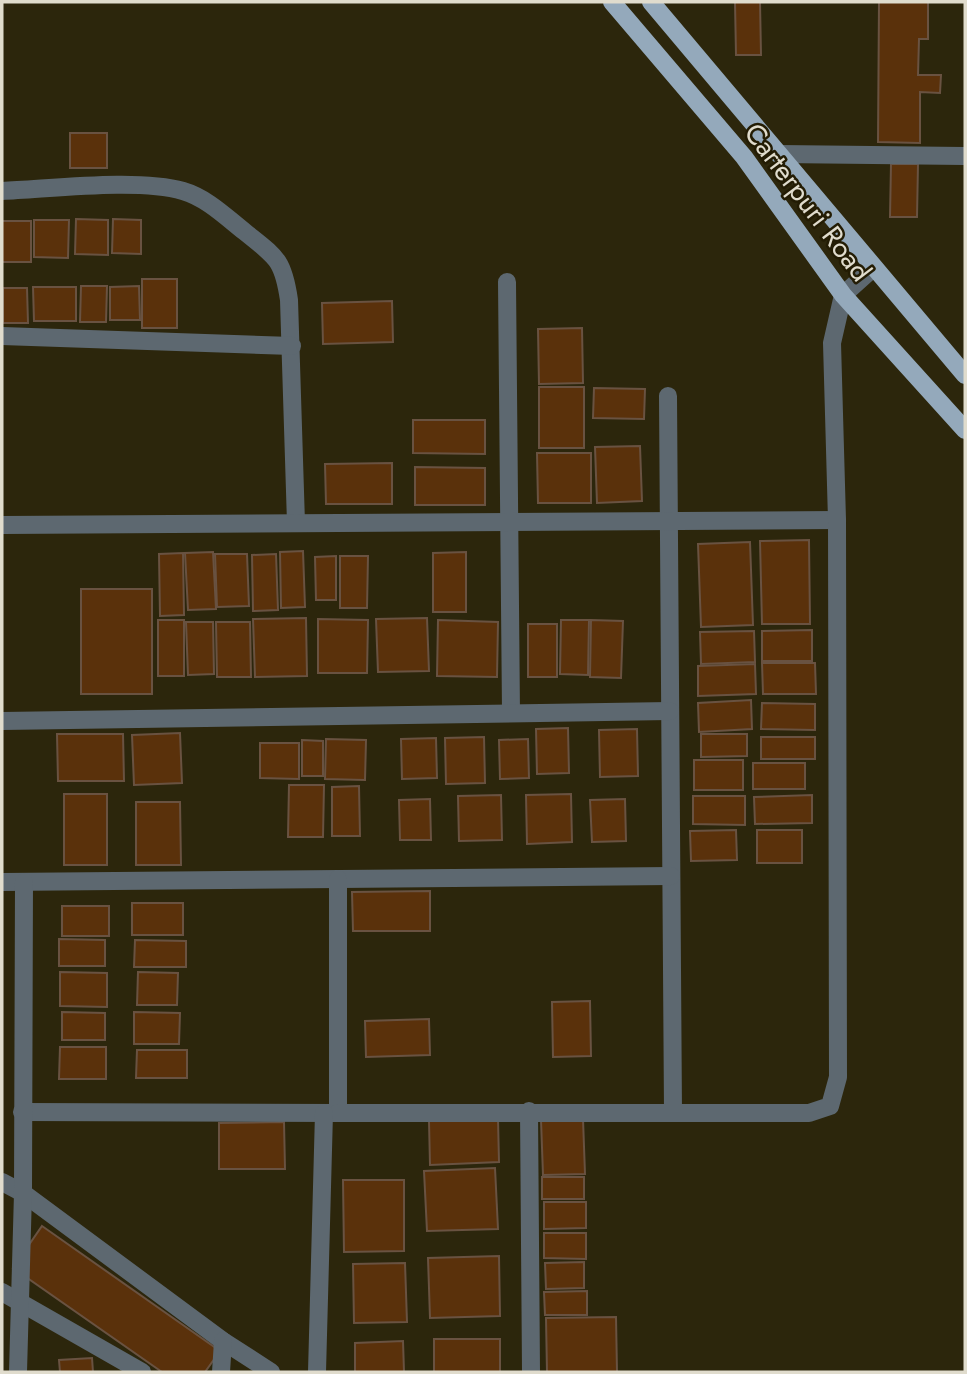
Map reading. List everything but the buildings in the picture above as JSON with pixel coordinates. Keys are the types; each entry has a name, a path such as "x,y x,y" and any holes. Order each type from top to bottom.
{"main road":[{"name":"Carterpuri Road","path":"612,2 744,157 843,295 965,430"},
{"name":"Carterpuri Road","path":"651,2 965,375"}],"street":[{"path":"779,155 965,156"},
{"path":"2,191 149,186 183,191 205,201 275,256 284,270 292,346 296,523"},
{"path":"22,1112 809,1113 830,1106 838,1077 836,520 832,343 843,295 873,268"},
{"path":"507,282 511,713"},
{"path":"2,336 292,346"},
{"path":"668,396 673,1112"},
{"path":"2,525 836,520"},
{"path":"2,721 670,711"},
{"path":"2,882 671,876"},
{"path":"317,1372 331,1113 338,879"},
{"path":"18,1372 23,1193 24,882"},
{"path":"529,1111 531,1372"},
{"path":"2,1182 23,1193 223,1340 271,1372"},
{"path":"2,1292 124,1367 142,1372"},
{"path":"221,1372 223,1340"}]}
